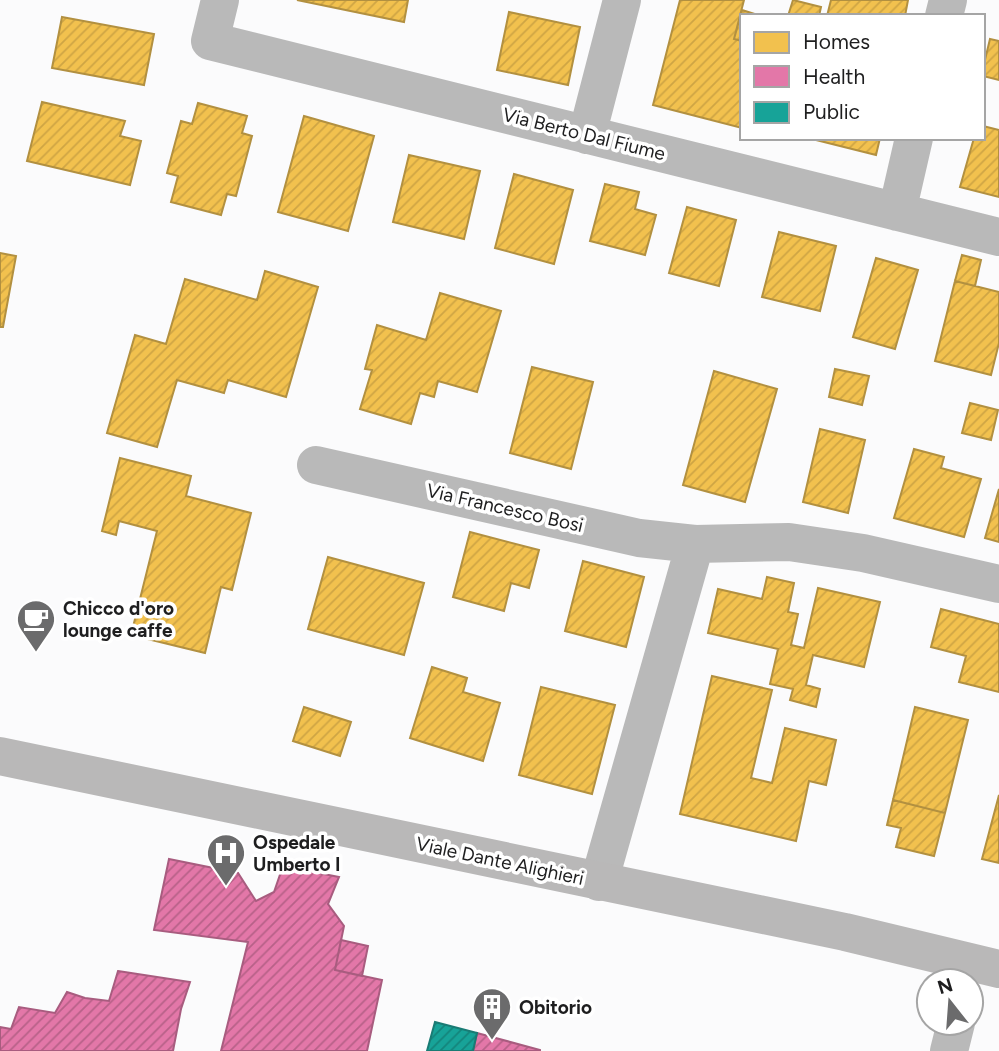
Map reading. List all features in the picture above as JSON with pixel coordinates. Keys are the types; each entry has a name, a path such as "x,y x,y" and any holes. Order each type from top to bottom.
{"street":[{"name":"Via Berto Dal Fiume","path":"220,0 210,41 999,237"},
{"path":"587,135 622,0"},
{"path":"897,212 914,140"},
{"name":"Via Francesco Bosi","path":"316,465 639,538 695,544 789,542 863,553 999,584"},
{"path":"599,882 695,544"},
{"name":"Viale Dante Alighieri","path":"0,756 845,932 965,967"}],"building: Homes":[{"path":"297,0 408,0 404,22"},
{"path":"680,0 744,0 734,39 740,40 740,127 653,105"},
{"path":"793,0 821,7 819,14 789,14"},
{"path":"831,0 908,0 905,14 828,14"},
{"path":"509,12 580,27 568,85 497,70"},
{"path":"62,17 154,34 144,85 52,68"},
{"path":"740,17 740,40 734,39"},
{"path":"990,39 999,41 999,80 985,76 985,60"},
{"path":"42,102 125,121 120,136 141,141 130,185 27,161"},
{"path":"198,103 247,116 242,133 252,136 236,196 227,194 221,215 171,202 178,176 167,173 181,121 192,124"},
{"path":"304,116 374,136 348,231 278,212"},
{"path":"985,126 999,130 999,197 960,187 973,140 985,140"},
{"path":"816,140 880,140 876,155"},
{"path":"409,155 480,171 464,239 393,222"},
{"path":"514,174 573,190 554,264 495,248"},
{"path":"605,184 639,192 635,209 656,215 645,255 590,241"},
{"path":"687,207 736,220 719,286 669,273"},
{"path":"779,232 836,246 820,311 762,297"},
{"path":"0,253 16,256 3,327 0,327"},
{"path":"962,255 981,260 975,286 955,281"},
{"path":"876,258 918,270 895,349 853,337"},
{"path":"265,271 318,287 286,397 228,380 224,393 177,380 157,447 107,433 135,335 166,344 185,279 257,300"},
{"path":"955,281 999,292 999,343 991,375 935,361"},
{"path":"440,293 501,311 477,392 438,381 434,397 420,393 411,424 360,409 372,370 365,369 377,325 426,340"},
{"path":"532,367 593,382 571,469 510,453"},
{"path":"835,369 869,376 862,405 829,397"},
{"path":"714,371 777,389 745,502 683,485"},
{"path":"970,403 998,410 991,440 962,433"},
{"path":"820,429 865,440 848,513 803,502"},
{"path":"914,449 944,457 941,468 981,479 964,537 894,518"},
{"path":"120,458 191,476 186,496 251,513 232,590 221,587 205,653 131,635 157,531 119,521 116,535 102,531"},
{"path":"999,489 999,542 985,538"},
{"path":"470,532 539,550 529,588 511,583 504,611 453,597"},
{"path":"328,557 424,583 404,655 308,629"},
{"path":"583,561 644,577 626,647 565,631"},
{"path":"767,577 794,583 788,612 798,614 791,645 804,648 818,588 880,602 864,667 813,655 806,685 820,689 816,707 790,700 793,689 770,684 778,649 708,633 718,589 762,599"},
{"path":"941,609 999,624 999,692 959,682 966,656 931,647"},
{"path":"432,667 467,678 463,692 500,703 483,761 410,738"},
{"path":"712,676 772,690 751,778 772,783 785,728 836,740 826,785 809,781 796,841 680,814"},
{"path":"541,687 615,705 592,794 519,775"},
{"path":"304,707 351,722 340,756 293,741"},
{"path":"915,707 968,720 945,813 893,800"},
{"path":"999,795 999,863 982,859"},
{"path":"893,800 945,813 934,856 896,847 901,828 887,825"}],"building: Health":[{"path":"169,859 238,873 256,901 274,892 283,866 339,877 328,904 344,926 335,970 382,980 367,1051 221,1051 248,942 154,930"},
{"path":"341,940 368,946 362,976 335,970"},
{"path":"118,971 190,982 181,1009 173,1051 0,1051 0,1027 11,1029 19,1007 55,1013 67,992 109,1001"},
{"name":"Obitorio","path":"477,1033 540,1050 540,1051 473,1051"}],"building: Public":[{"path":"435,1022 477,1033 473,1051 427,1051"}],"place":[{"name":"Chicco d'oro lounge caffe","path":"36,653"},
{"name":"Ospedale Umberto I","path":"226,887"},
{"name":"Obitorio","path":"492,1041"}]}
